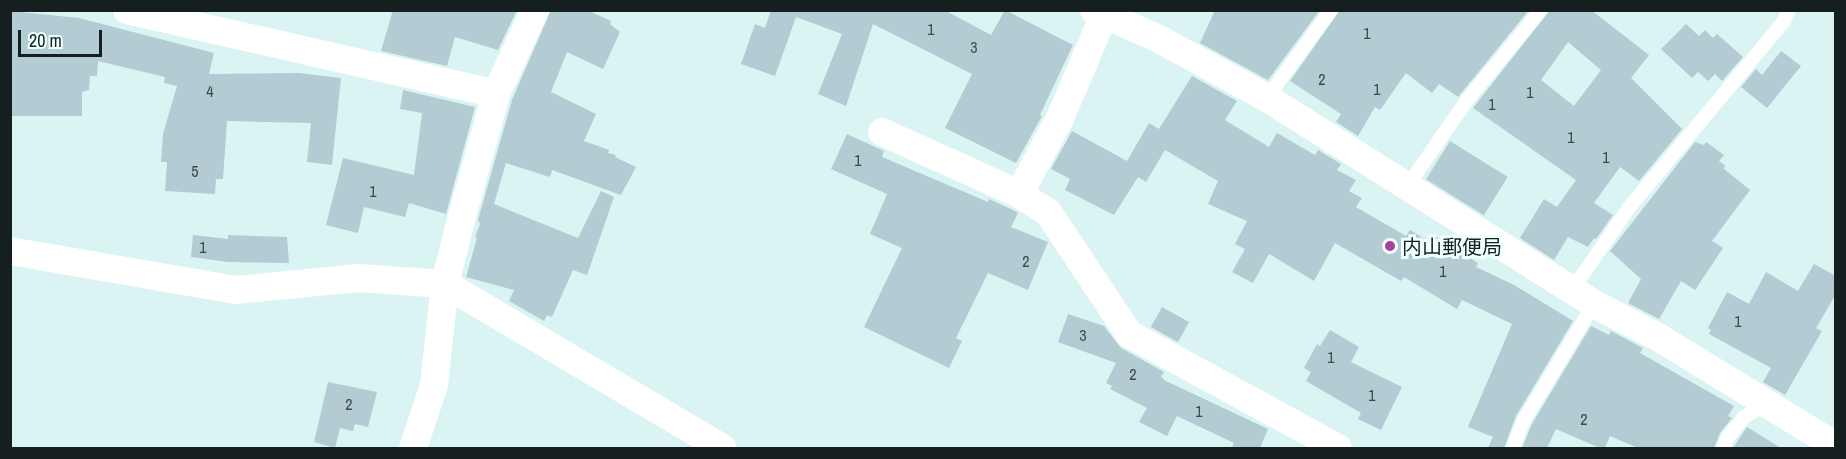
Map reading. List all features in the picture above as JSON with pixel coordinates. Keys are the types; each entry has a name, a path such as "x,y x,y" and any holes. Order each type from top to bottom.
{"street":[{"path":"127,10 496,93"},
{"path":"413,448 434,385 445,284 496,93 535,10"},
{"path":"1019,194 1060,118 1108,14 1267,98 1408,184 1583,297 1659,337 1836,446"},
{"path":"882,132 1019,194 1048,212 1129,334 1338,448"},
{"path":"10,252 236,290 358,278 445,284 722,448"}],"lane":[{"path":"1267,98 1331,10"},
{"path":"1408,184 1467,99 1541,10"},
{"path":"1513,448 1583,297 1628,209 1784,21 1789,10"},
{"path":"1723,448 1728,437 1744,417 1768,403"}],"building":[{"path":"393,10 517,10 498,50 455,37 447,66 381,51"},
{"path":"551,10 587,10 611,21 610,24 620,32 603,69 567,52 551,92 596,114 584,141 609,150 608,153 636,167 621,195 552,170 550,177 506,163 494,204 578,238 601,191 614,197 587,275 573,270 552,317 547,315 544,321 509,301 514,290 466,277 480,224 478,220 512,100"},
{"path":"771,10 944,10 991,35 1005,10 1073,45 1040,115 1042,116 1016,163 945,128 972,74 873,24 846,106 818,94 842,34 796,17 775,76 741,64 755,24 765,28"},
{"path":"1215,10 1320,10 1268,80 1200,43"},
{"path":"1340,10 1529,10 1458,97 1439,84 1432,93 1406,73 1380,110 1375,107 1358,136 1336,122 1341,114 1290,81"},
{"path":"1550,10 1591,10 1649,55 1631,78 1682,129 1639,181 1620,167 1594,203 1613,215 1596,239 1594,238 1588,247 1568,237 1554,260 1520,238 1544,199 1557,207 1576,180 1473,108","holes":["1568,42 1601,70 1574,106 1541,80"]},
{"path":"10,11 79,18 214,53 209,74 298,73 341,78 332,165 307,162 311,123 227,121 223,179 216,179 215,194 165,191 167,162 161,162 163,134 177,86 164,83 165,77 98,61 97,76 90,76 89,90 82,92 82,116 10,116"},
{"path":"1686,24 1699,36 1705,30 1713,38 1717,34 1743,57 1722,81 1715,74 1708,81 1698,72 1692,78 1661,49"},
{"path":"1781,51 1801,66 1767,108 1741,87 1756,69 1762,75"},
{"path":"1192,76 1237,101 1225,120 1269,147 1277,133 1315,155 1318,150 1341,164 1337,170 1356,180 1349,191 1362,198 1356,207 1406,236 1410,230 1430,242 1434,236 1478,263 1476,267 1514,285 1573,321 1516,416 1504,448 1488,448 1493,437 1468,427 1512,324 1462,300 1457,309 1404,277 1401,281 1335,243 1314,281 1269,254 1253,283 1232,272 1245,249 1235,244 1247,221 1208,204 1218,181 1165,150 1146,182 1138,177 1114,215 1065,190 1070,179 1051,169 1072,131 1127,161 1149,123 1159,129"},
{"path":"403,90 475,107 446,214 409,203 405,217 364,207 358,233 326,225 343,158 414,175 422,113 400,109"},
{"path":"847,134 884,151 882,157 988,202 989,199 1011,209 1018,213 1011,227 1048,242 1028,290 988,273 956,338 962,341 949,368 864,327 902,248 870,234 887,194 831,169"},
{"path":"1450,141 1508,177 1484,215 1426,179"},
{"path":"1695,142 1704,145 1706,142 1724,155 1719,161 1726,166 1723,168 1750,190 1712,241 1723,248 1695,290 1681,281 1659,319 1628,303 1641,279 1610,251"},
{"path":"193,235 228,239 228,235 287,237 289,263 228,262 191,257"},
{"path":"1814,264 1836,276 1836,294 1816,328 1822,331 1785,395 1763,382 1771,368 1709,334 1711,330 1708,328 1727,292 1749,304 1766,272 1798,291"},
{"path":"1162,307 1189,322 1178,342 1151,327"},
{"path":"1068,314 1104,326 1121,348 1164,372 1161,377 1166,381 1268,429 1260,448 1232,448 1234,443 1177,416 1167,436 1139,422 1147,408 1110,389 1112,386 1106,383 1116,363 1058,342"},
{"path":"1591,326 1609,335 1611,331 1643,348 1640,353 1734,406 1728,416 1732,418 1720,433 1714,448 1638,448 1610,436 1605,448 1600,448 1556,429 1547,448 1522,448 1532,424"},
{"path":"1330,330 1359,347 1351,362 1402,387 1381,430 1358,419 1361,413 1306,381 1311,372 1304,368 1317,344 1320,346"},
{"path":"328,382 377,392 368,427 355,424 353,431 340,428 335,448 314,442"},
{"path":"1747,427 1781,448 1733,448"}],"place":[{"name":"内山郵便局","path":"1390,246"}]}
